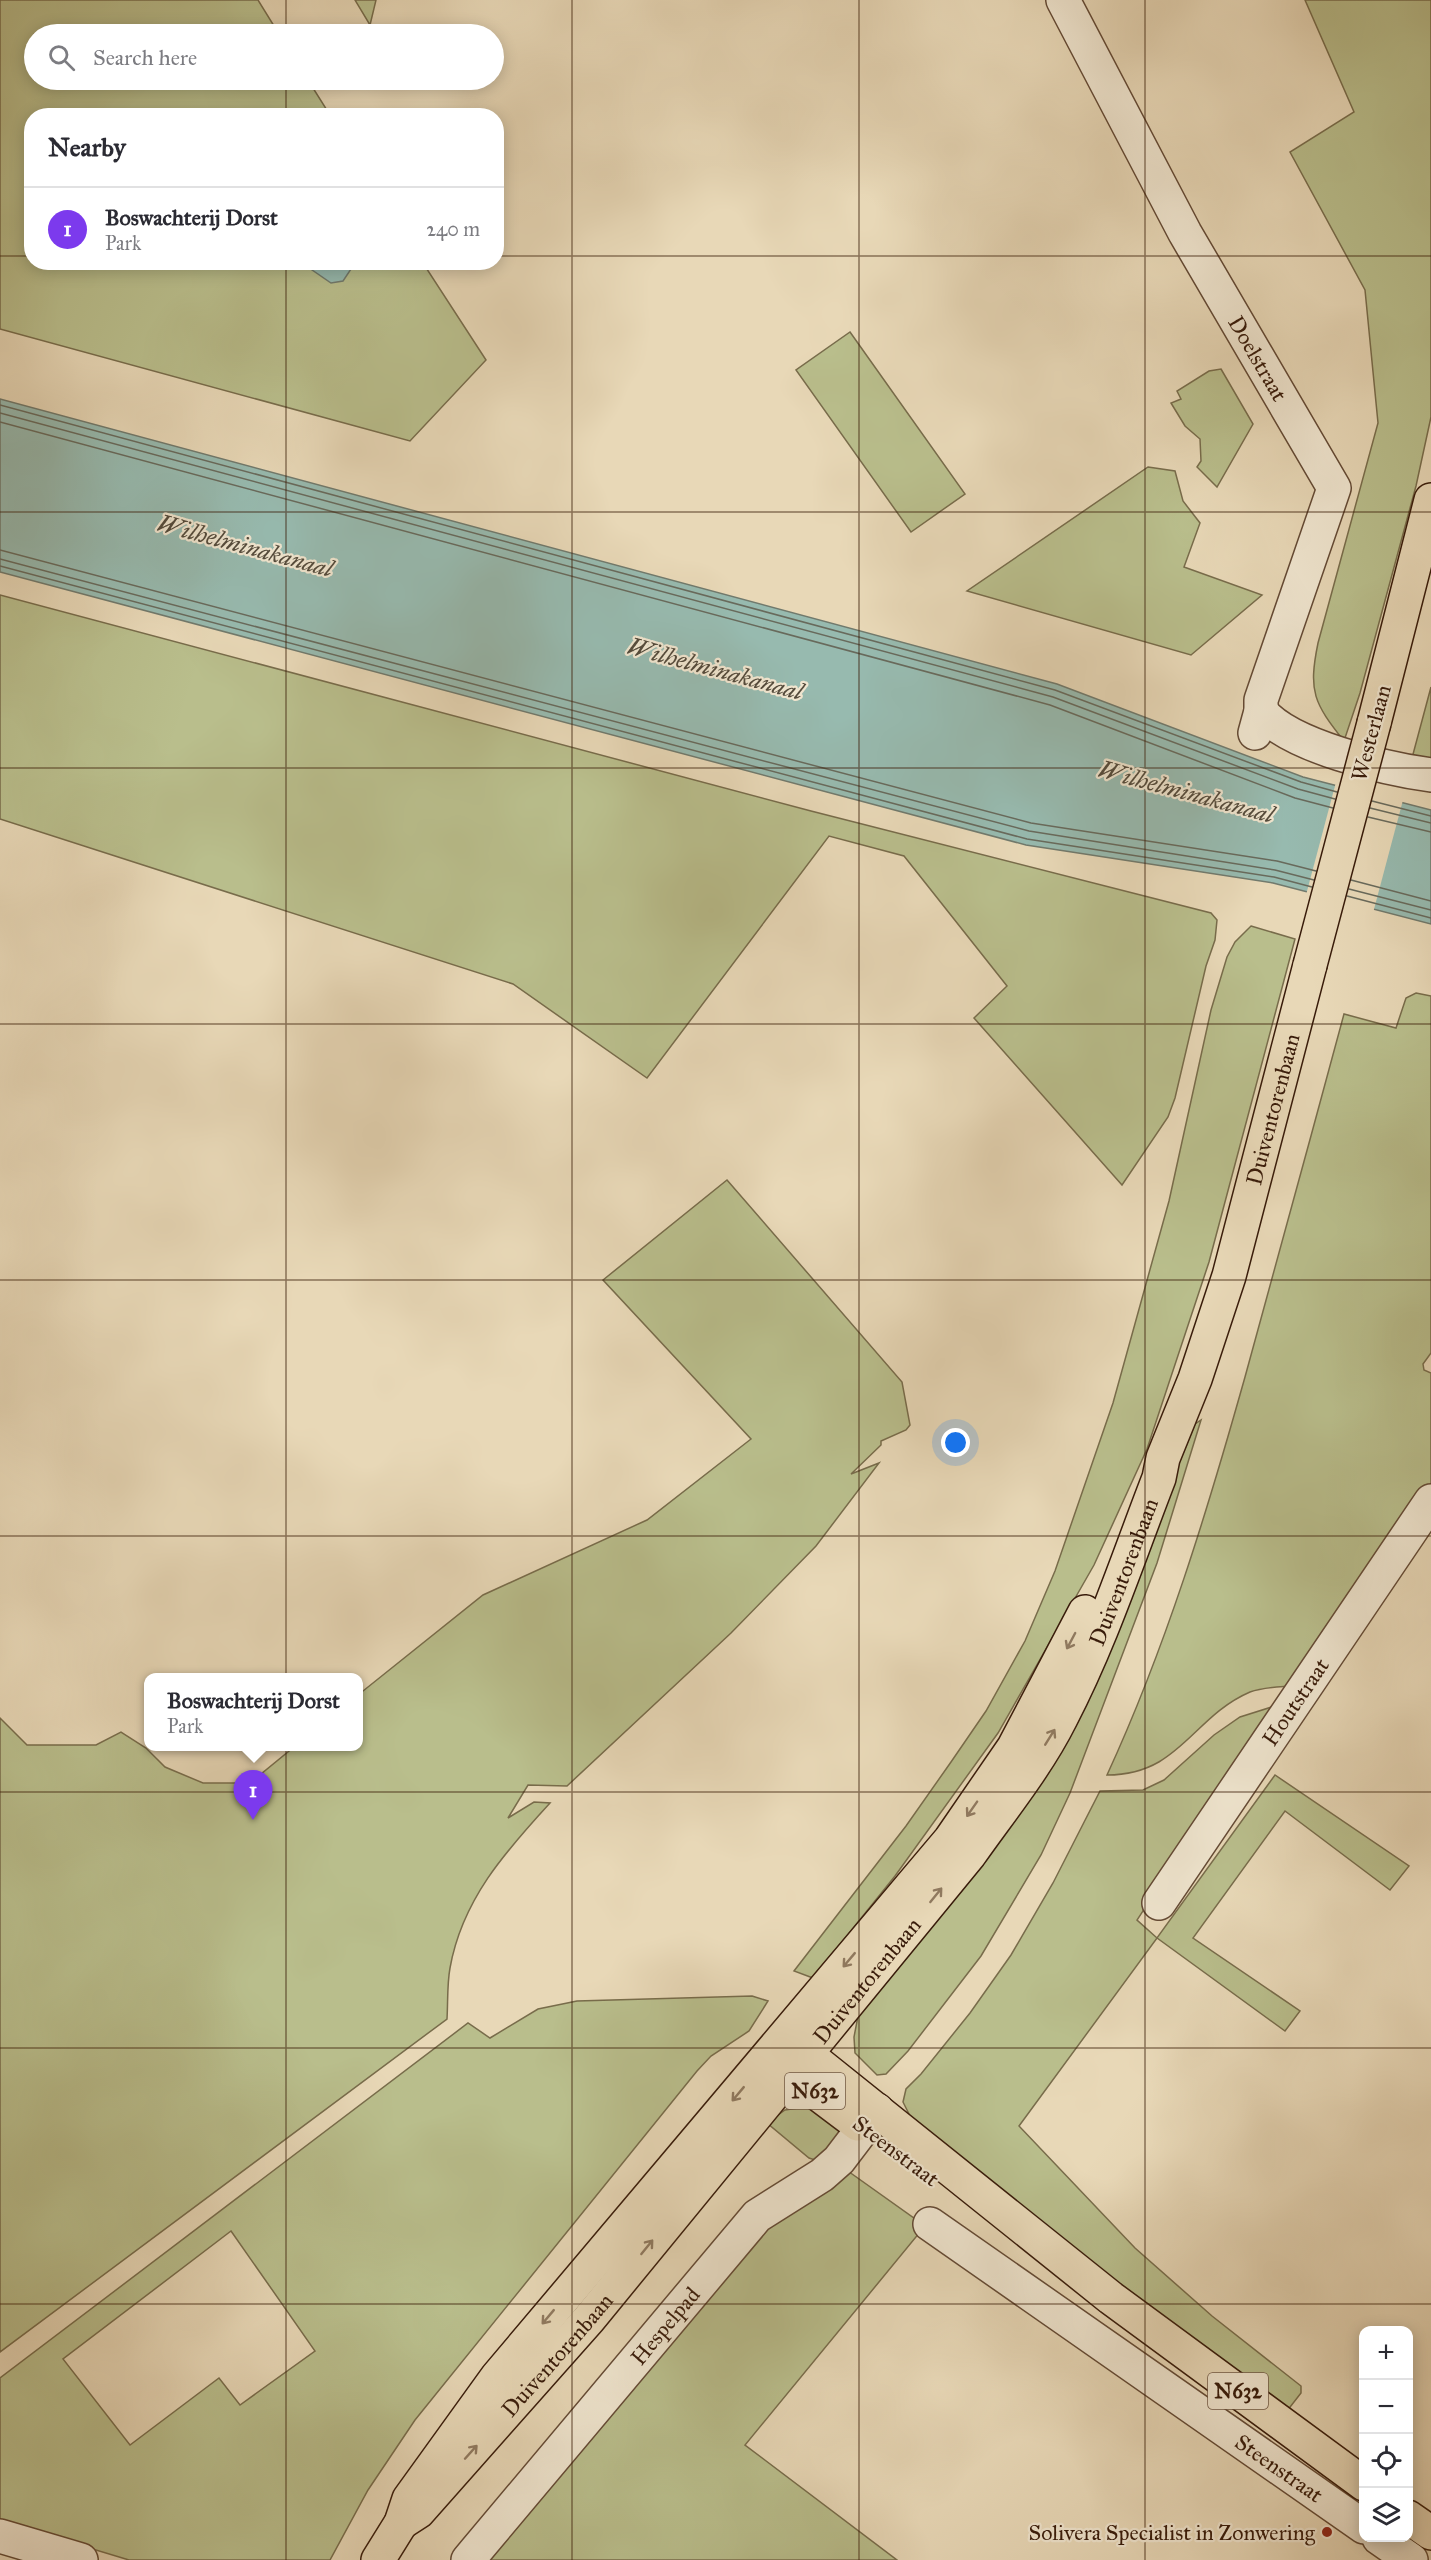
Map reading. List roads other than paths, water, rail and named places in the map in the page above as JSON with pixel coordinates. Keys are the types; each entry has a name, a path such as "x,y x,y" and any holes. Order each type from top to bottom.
{"main road":[{"name":"Westerlaan","path":"1310,965 1415,571 1431,500"},
{"name":"Duiventorenbaan","path":"378,2560 401,2523 409,2499 497,2376 762,2065 789,2057 950,1840 1014,1747 1075,1634 1148,1474 1163,1458 1195,1379 1228,1276 1310,965"},
{"name":"Steenstraat","path":"789,2057 1359,2480"},
{"path":"1413,2520 1431,2533"}],"street":[{"name":"Doelstraat","path":"1063,0 1185,233 1334,488 1261,700 1258,722 1270,723 1327,751 1431,775"},
{"name":"Houtstraat","path":"1159,1904 1431,1501"},
{"name":"Hespelpad","path":"468,2560 757,2216 822,2175 839,2160 870,2119"},
{"name":"Steenstraat","path":"930,2224 1359,2524"},
{"path":"1292,2477 1313,2447"},
{"path":"0,2536 81,2560"},
{"path":"1385,2542 1412,2560"},
{"path":"1421,2560 1431,2546"}],"water":[{"path":"312,270 350,270 343,281 331,283"},
{"name":"Wilhelminakanaal","path":"0,399 1057,684 1303,777 1431,810 1431,924 1273,883 1026,845 0,572"}],"place":[{"name":"Boswachterij Dorst","path":"253,1820"},
{"name":"Solivera Specialist in Zonwering","path":"1327,2532"}]}
